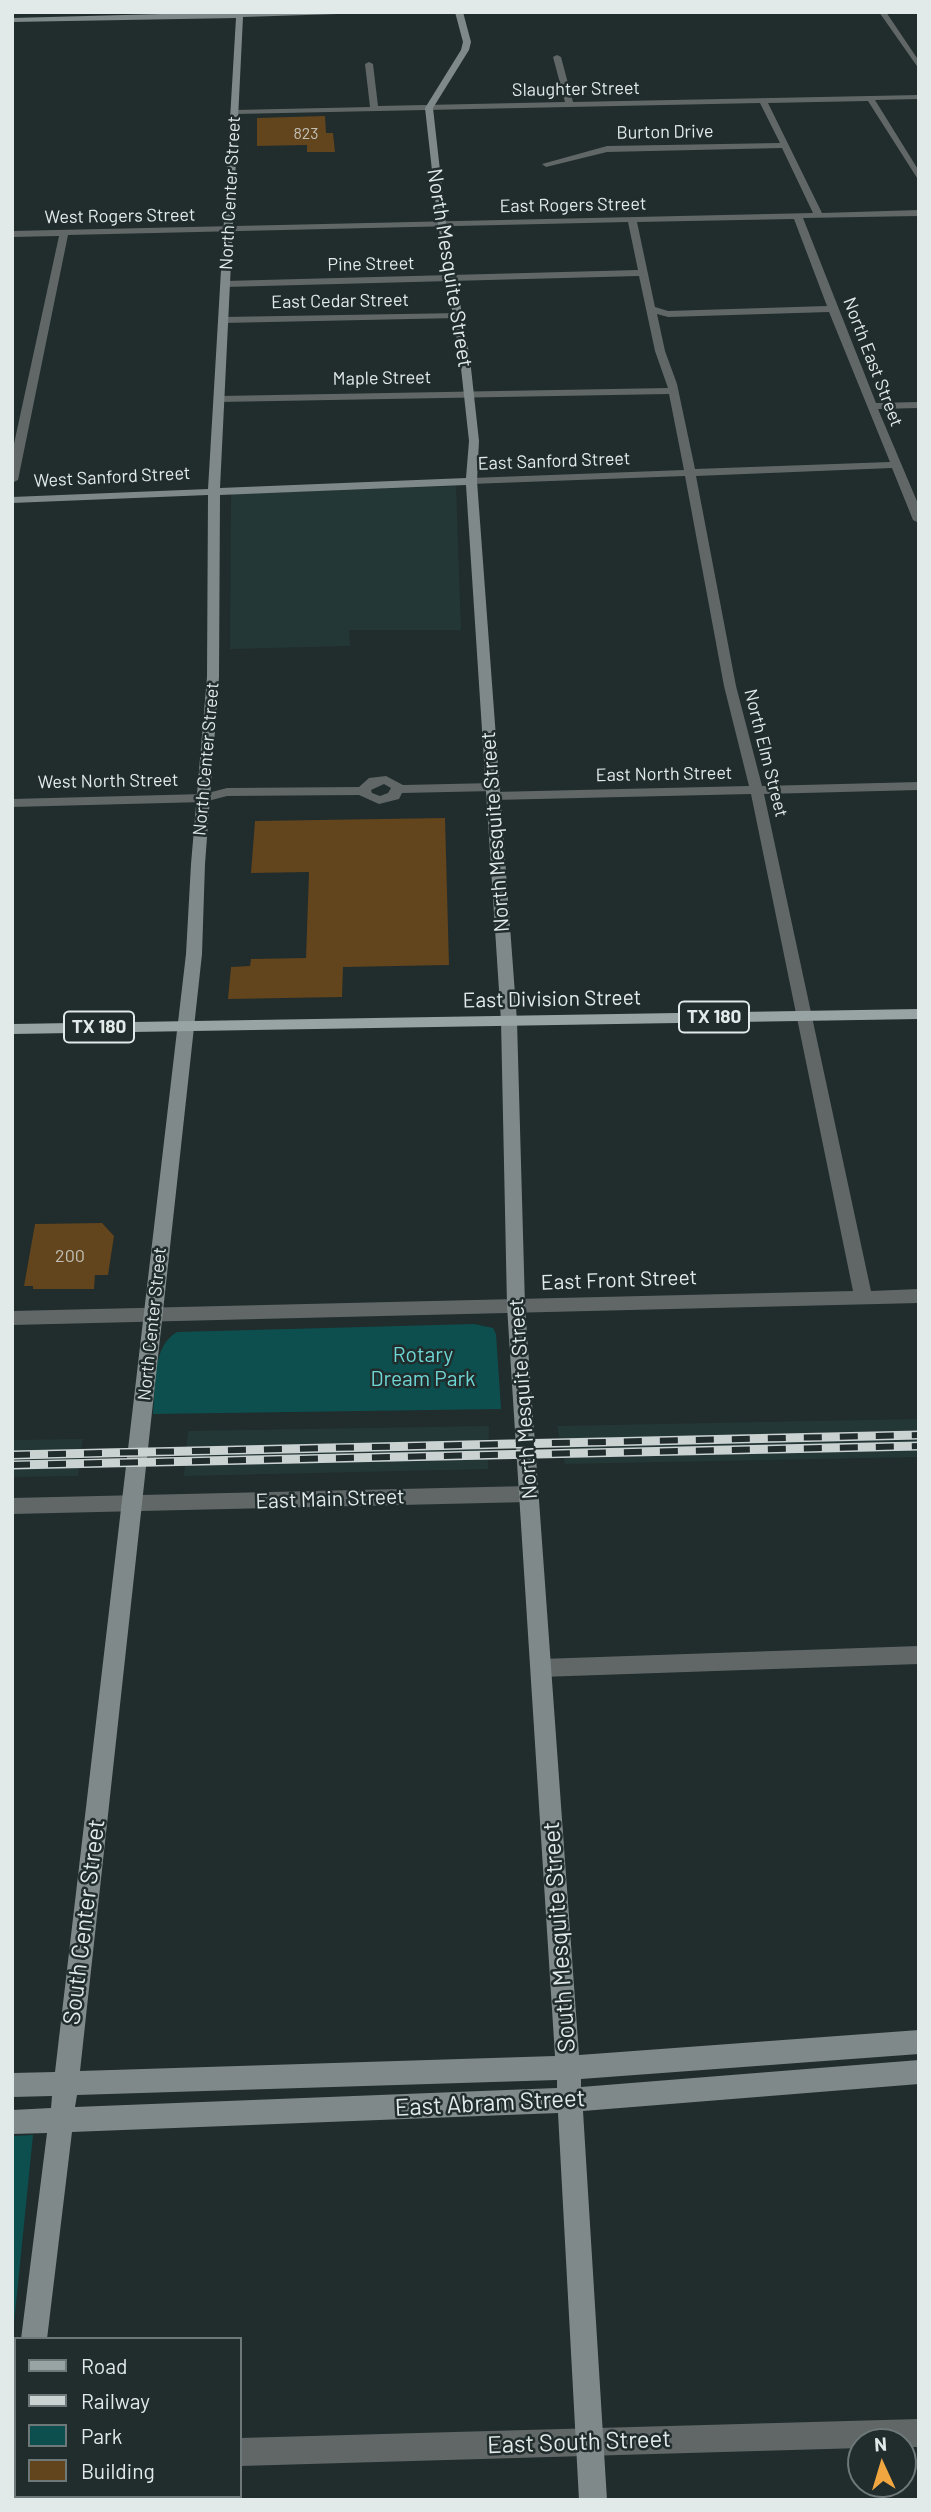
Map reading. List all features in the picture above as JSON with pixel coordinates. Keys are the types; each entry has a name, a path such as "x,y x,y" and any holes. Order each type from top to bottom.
{"main road":[{"path":"12,20 398,12"},
{"path":"429,108 465,50 467,42 459,12"},
{"name":"North Center Street","path":"131,1504 187,1025 213,677 214,489 239,14"},
{"name":"North Mesquite Street","path":"429,108 442,224 465,359 474,441 471,481 509,1021 516,1306 541,1668"},
{"name":"East Sanford Street","path":"214,489 471,481"},
{"name":"West Sanford Street","path":"12,499 214,489"},
{"name":"East Division Street","path":"187,1025 919,1014"},
{"name":"TX 180","path":"12,1029 187,1025"},
{"name":"South Center Street","path":"34,2337 66,2082 131,1504"},
{"name":"South Mesquite Street","path":"541,1668 593,2500"},
{"name":"East Abram Street","path":"12,2085 568,2068 919,2042"},
{"name":"East Abram Street","path":"12,2122 570,2100 919,2072"}],"street":[{"path":"882,12 919,67"},
{"path":"557,57 570,105"},
{"path":"369,64 374,109"},
{"name":"Slaughter Street","path":"235,112 919,97"},
{"path":"870,98 919,178"},
{"path":"763,100 820,215"},
{"name":"Burton Drive","path":"546,163 607,149 786,145"},
{"name":"East Rogers Street","path":"228,230 919,213"},
{"name":"North East Street","path":"798,216 894,465 919,520"},
{"name":"North Elm Street","path":"632,220 660,351 673,391 716,600 730,687 757,792 863,1297"},
{"name":"West Rogers Street","path":"12,234 228,230"},
{"path":"12,480 64,233"},
{"name":"Pine Street","path":"225,284 644,273"},
{"path":"652,309 668,314 834,309"},
{"name":"East Cedar Street","path":"223,320 458,315"},
{"name":"Maple Street","path":"219,399 673,391"},
{"path":"871,406 919,405"},
{"name":"East Sanford Street","path":"471,481 894,465"},
{"name":"East North Street","path":"204,798 227,792 365,791 369,783 379,780 391,782 398,789 494,792 757,792 919,786"},
{"name":"West North Street","path":"12,803 204,798"},
{"name":"East Front Street","path":"12,1318 919,1296"},
{"name":"East Main Street","path":"12,1506 529,1494"},
{"path":"541,1668 919,1655"},
{"name":"East South Street","path":"242,2452 919,2432"}],"shaded area":[{"path":"456,486 461,630 349,630 350,646 230,649 231,494"},
{"path":"919,1419 919,1457 565,1464 557,1426"},
{"path":"489,1426 488,1469 184,1476 188,1431"},
{"path":"83,1439 78,1476 12,1477 12,1440"}],"green space":[{"name":"Rotary Dream Park","path":"474,1324 493,1328 496,1334 501,1409 153,1414 159,1357 163,1347 177,1332"},
{"path":"33,2135 12,2343 12,2136"}],"building":[{"path":"325,116 326,133 333,133 335,152 307,152 307,145 257,146 257,118"},
{"path":"445,818 449,965 343,967 342,997 228,999 231,967 250,966 251,959 306,958 309,872 251,873 255,821"},
{"path":"102,1223 114,1236 108,1275 95,1275 94,1289 33,1289 33,1286 24,1286 35,1224"}],"railway":[{"path":"12,1455 919,1435"},
{"path":"12,1465 919,1446"}]}
